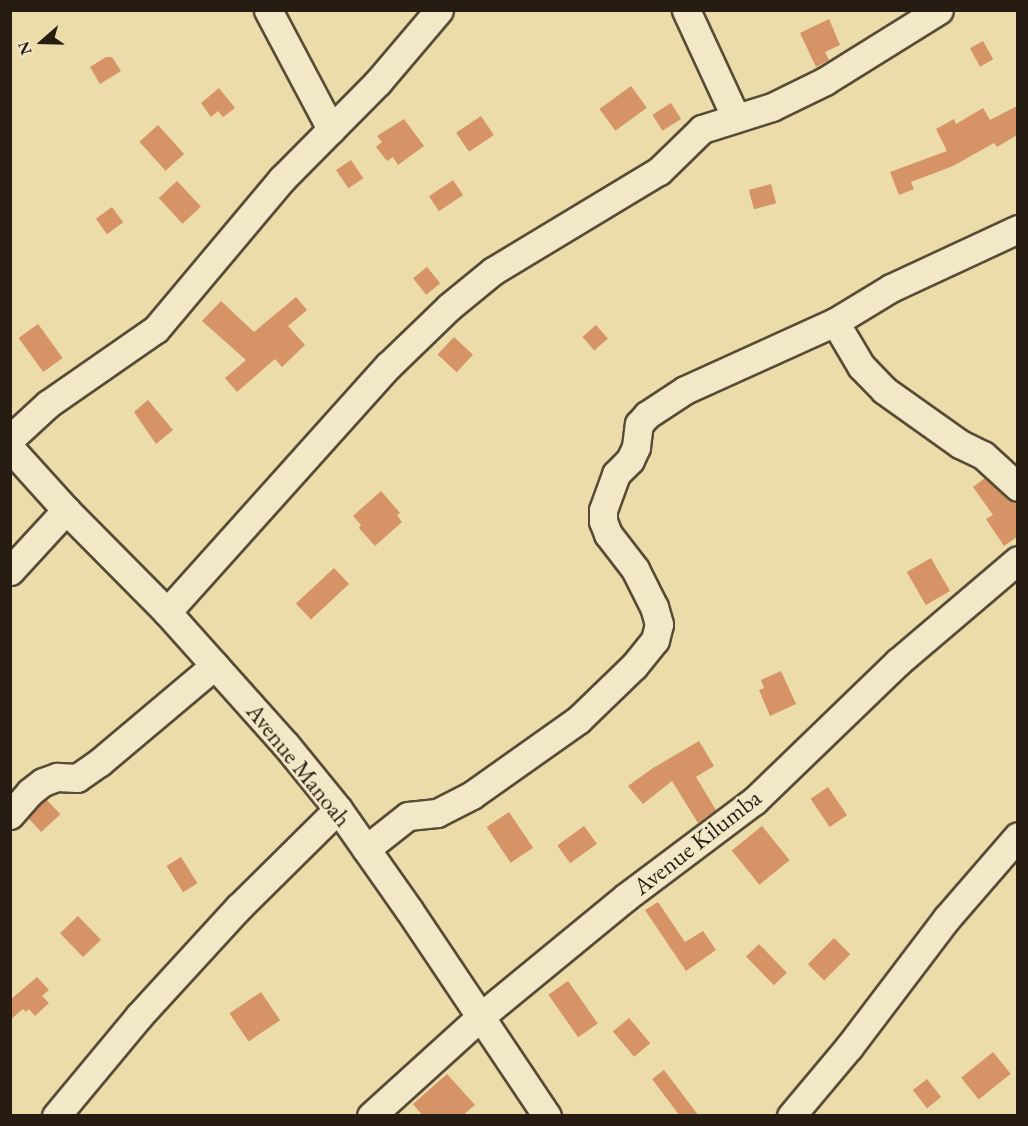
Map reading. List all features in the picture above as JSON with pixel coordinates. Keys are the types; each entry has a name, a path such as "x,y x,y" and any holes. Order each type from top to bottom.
{"street":[{"path":"268,10 332,129"},
{"path":"10,439 48,404 156,329 282,178 378,82 439,10"},
{"path":"686,10 736,118"},
{"path":"167,612 389,365 449,308 493,271 659,171 702,129 772,107 825,81 906,20 939,10"},
{"path":"366,849 408,816 437,813 472,795 578,720 634,666 655,640 659,624 654,607 635,569 608,534 603,521 603,510 616,474 630,460 636,447 639,424 658,407 685,390 835,322 891,288 1017,229"},
{"path":"835,322 861,366 884,390 960,444 983,455 1017,487"},
{"name":"Avenue Manoah","path":"10,448 66,510 167,612 286,745 338,809 547,1116"},
{"path":"10,571 66,510"},
{"name":"Avenue Kilumba","path":"370,1116 480,1017 626,897 753,801 898,662 1017,560"},
{"path":"10,815 30,792 43,782 57,777 77,778 100,762 215,665"},
{"path":"56,1116 139,1016 239,907 338,809"},
{"path":"791,1116 849,1047 947,918 1017,836"}],"building":[{"path":"829,19 840,45 825,52 829,60 816,67 800,33"},
{"path":"983,41 993,59 980,67 970,48"},
{"path":"106,57 112,57 121,71 100,84 90,67"},
{"path":"631,86 647,108 615,131 599,109"},
{"path":"219,88 235,108 223,117 218,111 211,117 201,103"},
{"path":"671,103 681,119 662,131 652,115"},
{"path":"1017,106 1017,135 997,147 994,143 953,166 911,182 914,189 899,195 890,172 947,151 936,129 954,119 956,124 983,108 990,120"},
{"path":"481,116 494,135 469,152 456,133"},
{"path":"404,119 424,146 398,165 393,157 387,161 376,147 382,142 377,136"},
{"path":"158,125 184,154 166,171 139,142"},
{"path":"351,160 363,178 348,188 336,170"},
{"path":"453,180 463,195 439,211 429,196"},
{"path":"177,181 201,207 183,224 159,198"},
{"path":"771,184 776,203 754,209 749,190"},
{"path":"112,207 123,222 107,234 96,219"},
{"path":"427,267 440,283 426,295 413,278"},
{"path":"296,297 307,310 288,326 305,345 282,367 275,359 237,392 225,378 246,360 202,321 221,301 254,332"},
{"path":"38,324 63,358 43,372 19,338"},
{"path":"596,325 608,339 594,350 582,337"},
{"path":"454,337 473,355 457,372 438,355"},
{"path":"148,400 173,430 156,444 134,412"},
{"path":"985,478 1007,499 1017,502 1017,537 1004,546 986,519 993,515 973,487"},
{"path":"381,491 400,513 397,515 402,522 375,546 359,528 361,525 353,516"},
{"path":"931,558 950,591 926,605 907,572"},
{"path":"334,568 349,584 311,620 296,603"},
{"path":"781,671 796,704 770,716 759,690 764,688 761,680"},
{"path":"699,741 714,766 696,777 716,810 698,823 672,781 643,804 628,786 653,768"},
{"path":"828,787 847,815 830,827 811,799"},
{"path":"46,799 60,814 41,832 27,817"},
{"path":"509,812 533,848 511,863 487,827"},
{"path":"584,826 597,844 570,863 557,845"},
{"path":"762,826 790,860 759,885 732,851"},
{"path":"181,857 197,883 183,892 167,866"},
{"path":"658,902 685,942 703,931 716,950 686,971 645,910"},
{"path":"78,916 101,940 83,957 60,933"},
{"path":"834,938 850,954 824,980 808,964"},
{"path":"759,944 787,973 774,985 746,957"},
{"path":"37,977 49,990 42,996 49,1003 35,1016 29,1009 26,1012 23,1009 10,1020 10,1000"},
{"path":"568,981 598,1024 578,1037 548,995"},
{"path":"261,992 280,1020 249,1041 229,1013"},
{"path":"629,1018 650,1043 634,1057 613,1031"},
{"path":"993,1052 1011,1074 979,1100 961,1078"},
{"path":"664,1070 699,1116 680,1116 652,1079"},
{"path":"447,1074 475,1105 462,1116 423,1116 413,1104"},
{"path":"927,1079 941,1097 927,1108 913,1090"}]}
